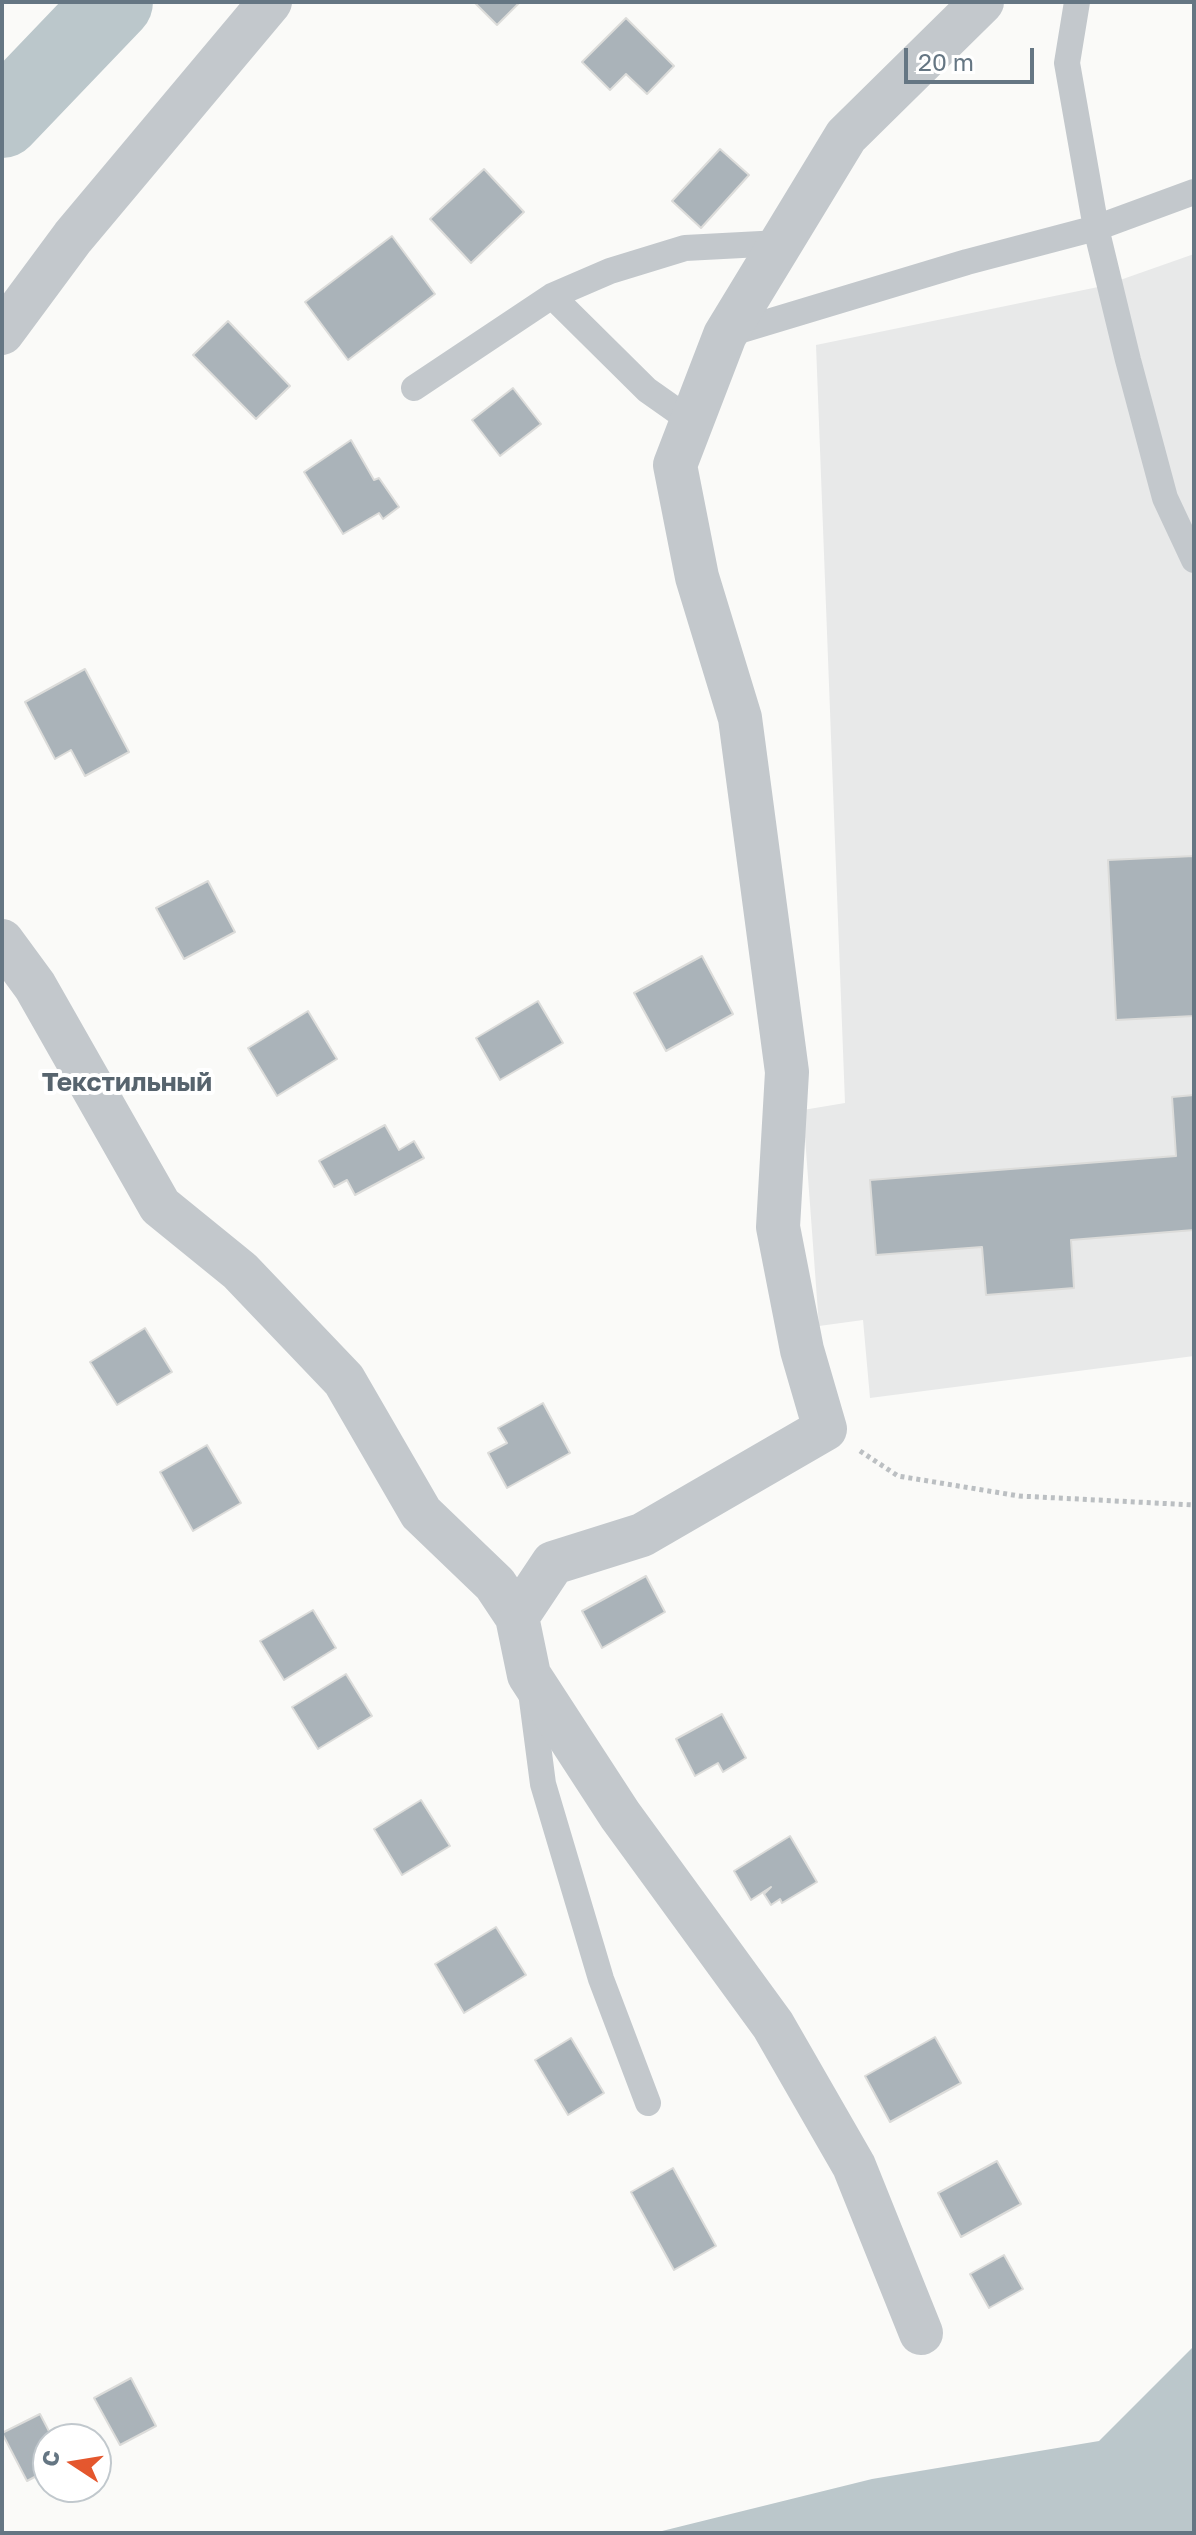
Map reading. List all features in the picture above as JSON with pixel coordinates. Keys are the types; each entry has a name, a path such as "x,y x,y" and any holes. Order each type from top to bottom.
{"street":[{"path":"2,333 73,237 270,2"},
{"path":"517,1617 553,1563 642,1535 825,1429 802,1350 778,1227 787,1072 740,718 697,577 675,465 725,335 846,136 982,2"},
{"path":"2,941 35,986 160,1206 240,1271 344,1380 421,1513 495,1584 517,1617 529,1675 620,1815 773,2025 854,2166 921,2333"}],"lane":[{"path":"1077,2 1067,63 1096,228 1165,498 1194,560"},
{"path":"725,335 967,262 1096,228 1194,192"},
{"path":"414,388 552,296 610,271 685,248 780,243"},
{"path":"552,296 647,390 691,421"},
{"path":"529,1675 543,1784 601,1979 648,2103"}],"path":[{"path":"825,1429 898,1476 1019,1496 1194,1505"}],"shaded area":[{"path":"1194,254 1194,1356 870,1398 863,1320 819,1326 803,1110 845,1103 816,345 1103,286"},
{"path":"1194,2346 1194,2533 654,2533 872,2479 1099,2441"}],"building":[{"path":"474,2 520,2 497,25"},
{"path":"626,18 674,66 647,94 626,74 610,90 582,62"},
{"path":"720,149 749,175 701,228 672,201"},
{"path":"484,169 524,212 471,263 430,219"},
{"path":"392,236 435,294 348,360 305,302"},
{"path":"228,321 290,386 256,419 193,355"},
{"path":"513,388 541,424 500,456 472,420"},
{"path":"351,440 374,480 379,478 399,507 383,519 379,513 343,534 304,472"},
{"path":"85,669 129,752 85,776 71,750 55,759 25,702"},
{"path":"1194,856 1194,1016 1116,1020 1108,860"},
{"path":"208,881 235,932 184,959 156,908"},
{"path":"702,956 733,1014 666,1051 634,993"},
{"path":"538,1001 563,1043 500,1080 476,1038"},
{"path":"308,1011 337,1059 277,1096 248,1048"},
{"path":"1194,1095 1194,1230 1071,1240 1074,1288 986,1295 982,1247 876,1255 870,1180 1176,1156 1172,1097"},
{"path":"385,1125 399,1150 414,1141 424,1158 355,1195 347,1180 334,1187 319,1161"},
{"path":"145,1328 172,1372 117,1405 90,1362"},
{"path":"543,1403 570,1453 507,1488 488,1453 507,1443 498,1428"},
{"path":"207,1445 241,1503 193,1531 160,1472"},
{"path":"646,1576 665,1612 602,1648 582,1611"},
{"path":"313,1610 336,1648 284,1680 260,1641"},
{"path":"346,1674 372,1716 318,1749 292,1707"},
{"path":"722,1714 746,1758 723,1772 718,1763 695,1776 676,1739"},
{"path":"421,1800 450,1846 402,1875 374,1829"},
{"path":"790,1836 817,1882 782,1903 780,1899 771,1905 764,1894 771,1887 751,1900 734,1871"},
{"path":"496,1927 526,1975 464,2013 435,1964"},
{"path":"935,2037 961,2083 890,2122 865,2076"},
{"path":"571,2038 604,2093 568,2115 535,2060"},
{"path":"997,2161 1021,2204 961,2237 938,2193"},
{"path":"673,2168 716,2246 674,2270 631,2192"},
{"path":"1004,2255 1023,2289 989,2308 970,2274"},
{"path":"131,2378 156,2426 120,2445 112,2431 112,2423 108,2423 94,2398"},
{"path":"40,2414 45,2423 32,2423 32,2478 27,2481 2,2433"}],"waterway":[{"path":"2,119 114,2"}],"district":[{"name":"Текстильный","path":"127,1083"}]}
